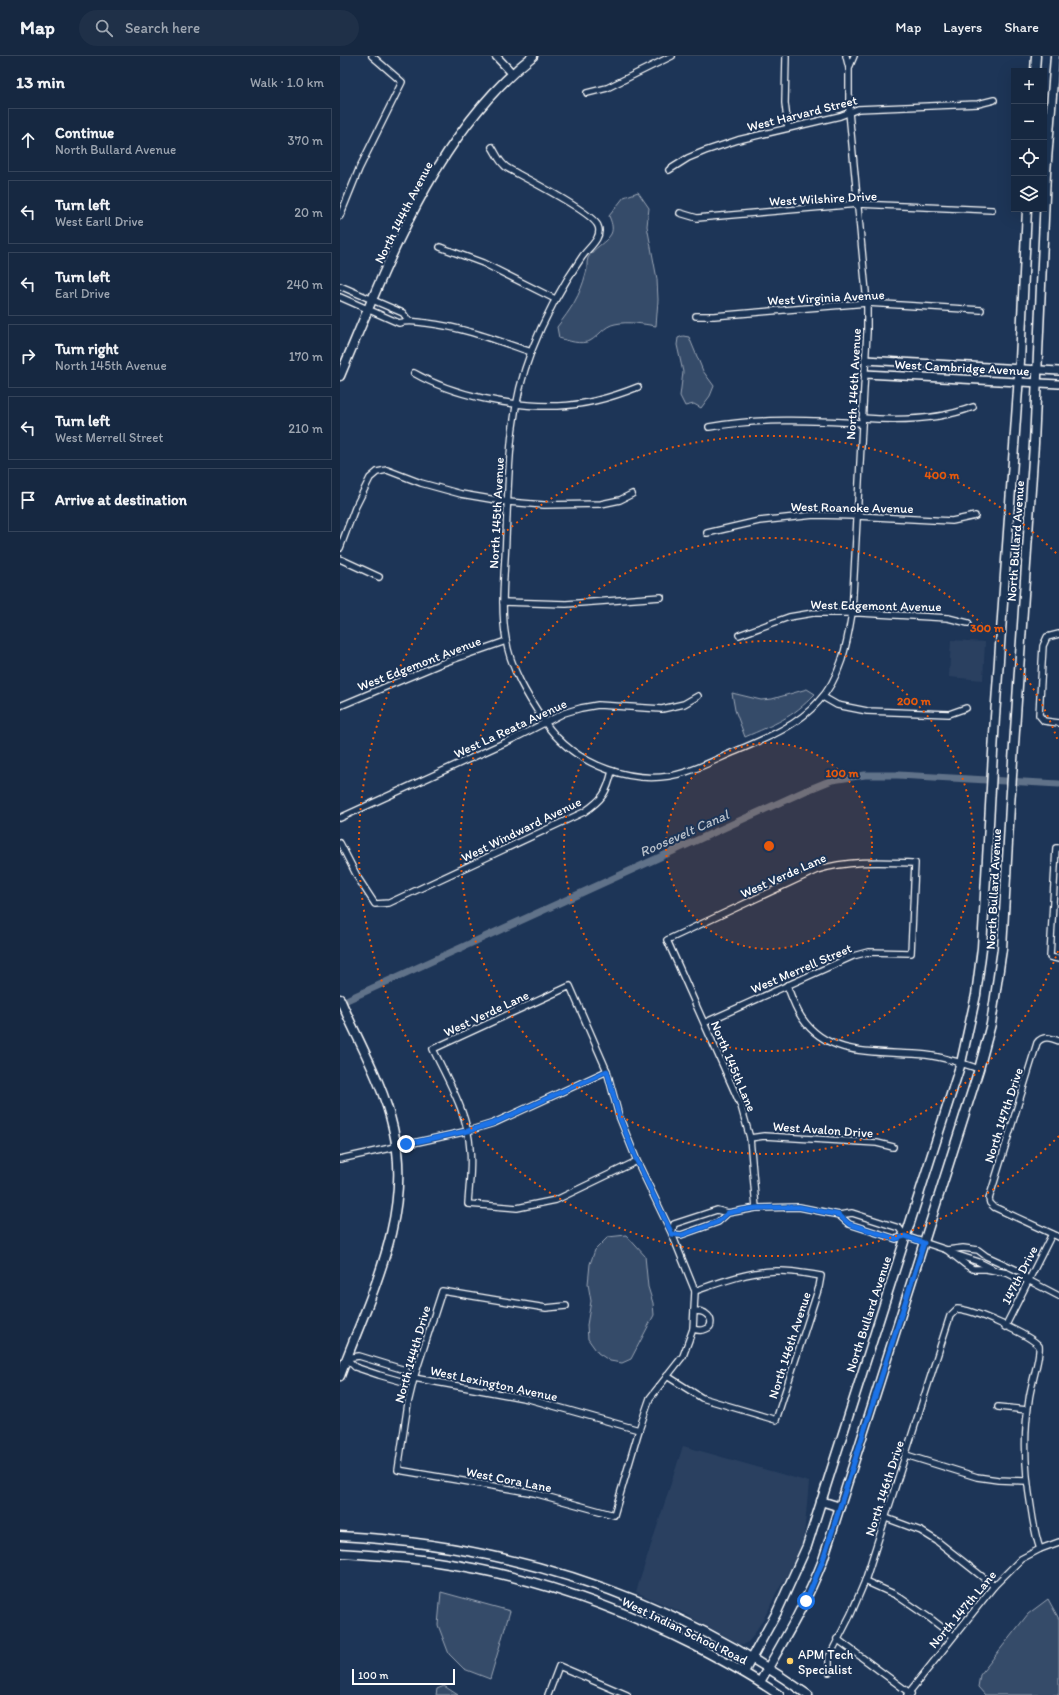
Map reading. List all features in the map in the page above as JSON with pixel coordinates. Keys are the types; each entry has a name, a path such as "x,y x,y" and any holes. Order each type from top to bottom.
{"main road":[{"name":"North 144th Avenue","path":"340,376 368,309 406,227 432,177 469,120 512,73 532,56"},
{"path":"1035,68 1036,56"},
{"name":"North Bullard Avenue","path":"1047,149 1055,56"},
{"name":"North Bullard Avenue","path":"760,1682 794,1624 815,1581 924,1243 979,1068 991,1024 1000,966 1026,570 1045,176"},
{"name":"North Bullard Avenue","path":"744,1672 777,1612 807,1546 961,1063 973,1013 979,975 990,788 1019,369 1028,212"},
{"path":"340,999 384,1097 394,1128 397,1146 398,1188 395,1218 383,1265 340,1376"},
{"path":"821,1501 840,1507"},
{"name":"West Indian School Road","path":"340,1536 398,1540 447,1547 507,1559 561,1573 617,1593 689,1624 752,1658 808,1695"},
{"name":"West Indian School Road","path":"340,1552 438,1562 536,1583 589,1600 666,1631 744,1672 779,1695"}],"street":[{"path":"340,216 359,169 402,82 372,56"},
{"path":"496,56 512,73"},
{"path":"587,93 608,88 672,56"},
{"path":"786,56 785,103 788,128"},
{"name":"North 146th Avenue","path":"823,697 840,666 845,651 852,613 856,516 866,360 867,303 849,112 849,68 846,56"},
{"name":"North 146th Avenue","path":"849,68 854,56"},
{"name":"West Harvard Street","path":"669,170 688,158 738,140 840,116 858,109 978,104 994,100"},
{"name":"North 145th Avenue","path":"492,147 503,165 585,213 598,223 600,232 596,241 583,255 555,299 531,352 516,403 509,461 503,602 506,641 515,669 526,692 545,723 557,737 581,757 612,771"},
{"name":"West Wilshire Drive","path":"680,213 697,218 858,204 992,210"},
{"path":"440,246 483,263 555,299"},
{"path":"340,286 403,313 408,320"},
{"path":"340,297 399,323 408,320 444,325 465,330 531,352"},
{"name":"West Virginia Avenue","path":"696,316 714,316 867,303 981,310"},
{"name":"West Cambridge Avenue","path":"866,360 1059,371"},
{"path":"414,373 432,383 471,396 516,403 559,406 594,401 638,387"},
{"name":"West Cambridge Avenue","path":"865,374 1059,384"},
{"path":"709,427 812,420 862,421 915,419 956,414 973,407"},
{"path":"340,548 355,508 370,478 376,472 387,470 421,483 461,494 508,502 544,505 601,504 620,500 632,494"},
{"name":"West Roanoke Avenue","path":"706,533 759,521 814,516 856,516 952,521 975,516"},
{"path":"340,559 379,577"},
{"path":"503,602 566,604 661,597"},
{"name":"West Edgemont Avenue","path":"739,635 789,617 813,613 852,613 948,618 968,623"},
{"path":"1059,634 1047,636 1043,646 1039,715 1044,721 1059,724"},
{"name":"West Edgemont Avenue","path":"340,706 440,664 506,641"},
{"name":"West La Reata Avenue","path":"340,818 564,713 598,705 662,709 684,704 698,696"},
{"path":"612,771 638,777 664,777 686,772 788,727 808,713 823,697 837,705 867,711 949,714 966,708"},
{"name":"West Windward Avenue","path":"340,843 358,878 375,904 389,904 584,812 599,802 606,792 612,771"},
{"path":"1057,848 1050,957 1059,959"},
{"name":"West Verde Lane","path":"667,940 828,866 861,862 915,863 910,953"},
{"name":"North 145th Lane","path":"667,940 741,1106 750,1138 756,1208"},
{"name":"West Merrell Street","path":"704,1023 853,956 868,952 910,953"},
{"path":"787,985 803,1019 818,1035 831,1043 856,1051 926,1055 979,1068"},
{"name":"West Verde Lane","path":"468,1131 462,1111 433,1049 570,986 607,1071"},
{"name":"North 147th Drive","path":"1052,1234 997,1209 990,1203 989,1195 1037,1043 1040,1039 1045,1038 1059,1041"},
{"path":"340,1159 468,1131 494,1123 519,1113 607,1071 619,1116 637,1161 672,1234 695,1291 693,1329 683,1356 650,1398 638,1430"},
{"path":"468,1131 471,1168 468,1204 517,1208 556,1200 637,1161"},
{"name":"West Avalon Drive","path":"750,1138 764,1136 862,1142 877,1143 893,1147"},
{"path":"672,1234 674,1224 717,1210 728,1213 756,1208 799,1207 839,1215 852,1213 899,1228 905,1236 947,1250 973,1269 996,1270 1028,1280 1059,1296"},
{"path":"672,1234 682,1235 718,1222 728,1213"},
{"path":"839,1215 849,1224 896,1239 905,1236"},
{"path":"1052,1234 1059,1237"},
{"name":"147th Drive","path":"1005,1327 1052,1234"},
{"path":"947,1250 963,1248 978,1250 986,1256 1021,1272 1028,1280"},
{"name":"North 146th Avenue","path":"667,1376 702,1398 776,1420 822,1276 776,1271 758,1273 740,1276 695,1291"},
{"name":"North 144th Drive","path":"398,1470 408,1403 414,1378 442,1291 546,1308 566,1306"},
{"name":"North 146th Drive","path":"829,1672 830,1657 837,1639 851,1614 886,1518 950,1316 957,1309 968,1311 1005,1327"},
{"path":"693,1329 705,1330 710,1327 711,1323 710,1317 705,1313 694,1311"},
{"path":"1005,1327 1032,1340 1039,1346 1039,1355 1027,1410 1025,1447 1026,1481 1040,1549"},
{"name":"West Lexington Avenue","path":"346,1358 359,1356 405,1370 414,1378 529,1399 638,1430"},
{"name":"West Lexington Avenue","path":"346,1358 355,1368 404,1382 414,1378"},
{"path":"998,1406 1027,1410"},
{"name":"West Cora Lane","path":"398,1470 534,1493 614,1515 638,1430"},
{"path":"906,1455 977,1477 998,1480 1026,1481"},
{"path":"886,1518 921,1530 994,1586"},
{"name":"North 147th Lane","path":"909,1694 953,1636 994,1586 1021,1559 1040,1549 1059,1542"},
{"path":"864,1581 896,1595 953,1636"},
{"path":"837,1639 909,1694"},
{"path":"548,1695 559,1666 627,1695"}],"shaded area":[{"path":"638,192 649,208 647,226 657,279 658,300 656,326 630,323 615,324 605,329 590,341 582,343 559,338 557,327 571,308 578,295 587,271 588,258 612,232 609,216 624,197"},
{"path":"683,336 689,337 703,371 714,386 710,396 701,408 694,404 685,406 680,396 683,372 677,345 678,338"},
{"path":"951,640 985,642 983,680 949,677"},
{"path":"807,689 815,694 799,709 783,720 745,737 735,710 732,693 761,700 772,699"},
{"path":"626,1235 645,1256 648,1287 653,1303 654,1315 631,1359 622,1363 610,1361 598,1353 588,1339 587,1325 591,1301 588,1284 590,1264 595,1250 608,1237"},
{"path":"683,1446 809,1482 804,1536 793,1567 776,1593 769,1609 753,1636 747,1643 744,1644 740,1644 683,1613 636,1592"},
{"path":"441,1592 510,1611 490,1679 464,1669 449,1654 438,1625"},
{"path":"1048,1599 1059,1619 1059,1695 985,1695 978,1687 980,1675 1028,1614"},
{"path":"444,1686 458,1695 436,1695 437,1689"}],"waterway":[{"name":"Roosevelt Canal","path":"340,1003 832,780 865,775 898,775 1059,784"}],"place":[{"name":"APM Tech Specialist","path":"790,1661"}],"route":[{"path":"406,1144 468,1131 494,1123 519,1113 607,1071 619,1116 637,1161 672,1234 682,1235 718,1222 728,1213 756,1208 799,1207 839,1215 849,1224 896,1239 905,1236 924,1243 823,1560 806,1601"}]}
